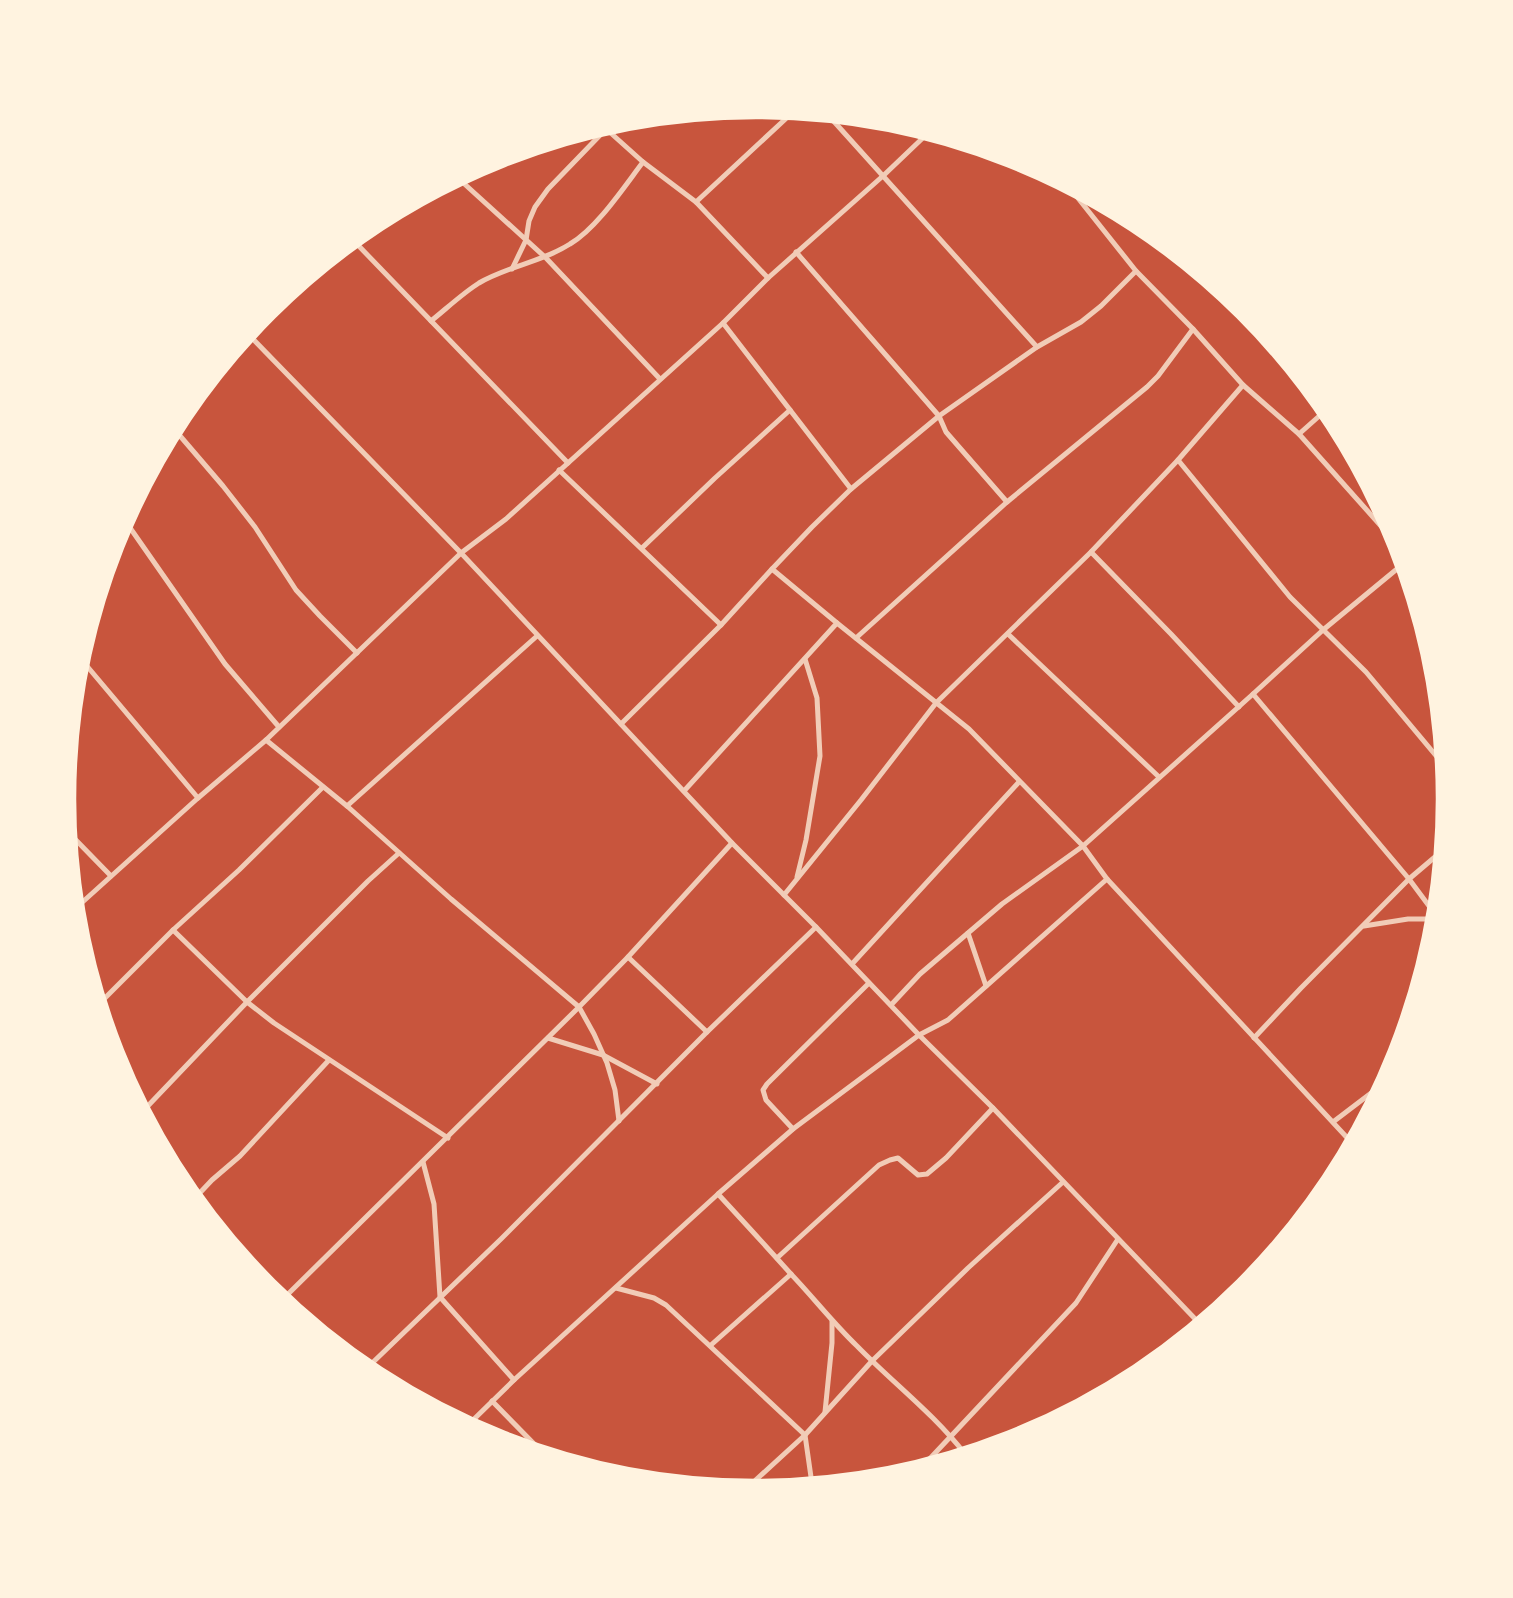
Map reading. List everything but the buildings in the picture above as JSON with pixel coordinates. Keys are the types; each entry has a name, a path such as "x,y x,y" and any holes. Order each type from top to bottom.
{"street":[{"path":"696,202 786,119"},
{"path":"835,122 1037,347"},
{"path":"612,134 644,162 696,202 768,278"},
{"path":"512,269 526,240 529,221 535,207 596,137"},
{"path":"83,901 198,798 266,740 461,553 506,519 723,323 796,252 884,175 922,139"},
{"path":"431,321 479,283 512,269 546,258 572,244 605,211 644,162"},
{"path":"464,184 546,258 660,379"},
{"path":"1079,199 1136,271 1193,329 1243,385 1299,434 1380,525"},
{"path":"359,246 568,462"},
{"path":"796,252 939,416 946,432 1007,502"},
{"path":"621,724 721,624 812,527 851,489 939,416 1037,347 1081,322 1101,306 1136,271"},
{"path":"723,323 851,489"},
{"path":"856,638 1007,502 1147,387 1158,376 1193,329"},
{"path":"254,340 461,553 732,843 816,927 919,1035 994,1108 1196,1320"},
{"path":"784,895 861,800 936,702 1091,552 1178,460 1243,385"},
{"path":"642,548 790,410"},
{"path":"1299,434 1320,416"},
{"path":"180,436 255,527 296,590 357,653"},
{"path":"1178,460 1290,597 1366,672 1437,757"},
{"path":"559,470 721,624"},
{"path":"131,529 226,664 279,727"},
{"path":"1091,552 1240,707"},
{"path":"891,1005 920,974 1002,904 1083,846 1324,630 1398,568"},
{"path":"772,569 969,729 1083,846 1107,879 1348,1138"},
{"path":"684,791 837,623"},
{"path":"1008,634 1160,777"},
{"path":"347,806 537,636"},
{"path":"796,880 806,840 820,756 817,698 805,659"},
{"path":"88,667 198,798"},
{"path":"1254,694 1409,879 1429,906"},
{"path":"266,740 347,806 579,1007 604,1055 615,1090 619,1121"},
{"path":"852,964 1019,782"},
{"path":"105,998 173,930 239,870 323,787"},
{"path":"76,840 111,876"},
{"path":"288,1294 579,1007 628,957 732,843"},
{"path":"148,1106 247,1002 368,881 399,853"},
{"path":"1254,1038 1409,879 1436,856"},
{"path":"474,1419 514,1380 718,1194 793,1129 919,1035 948,1020 1107,879"},
{"path":"1363,926 1408,919 1427,919"},
{"path":"373,1362 502,1239 707,1032 816,927"},
{"path":"173,930 247,1002 274,1023 448,1138"},
{"path":"968,933 986,986"},
{"path":"628,957 707,1032"},
{"path":"793,1129 766,1100 763,1090 766,1084 869,983"},
{"path":"548,1038 604,1055 656,1084"},
{"path":"200,1192 240,1156 329,1060"},
{"path":"1333,1122 1371,1093"},
{"path":"776,1258 880,1165 898,1158 918,1175 927,1174 946,1158 994,1108"},
{"path":"423,1162 434,1204 440,1297 514,1380"},
{"path":"756,1480 805,1435 872,1361 975,1262 1063,1182"},
{"path":"718,1194 832,1321 872,1361 918,1402 961,1449"},
{"path":"931,1457 1076,1303 1118,1239"},
{"path":"711,1346 791,1274"},
{"path":"616,1288 654,1298 666,1305 805,1435 811,1478"},
{"path":"825,1412 832,1343 832,1321"},
{"path":"492,1401 531,1442"}]}
